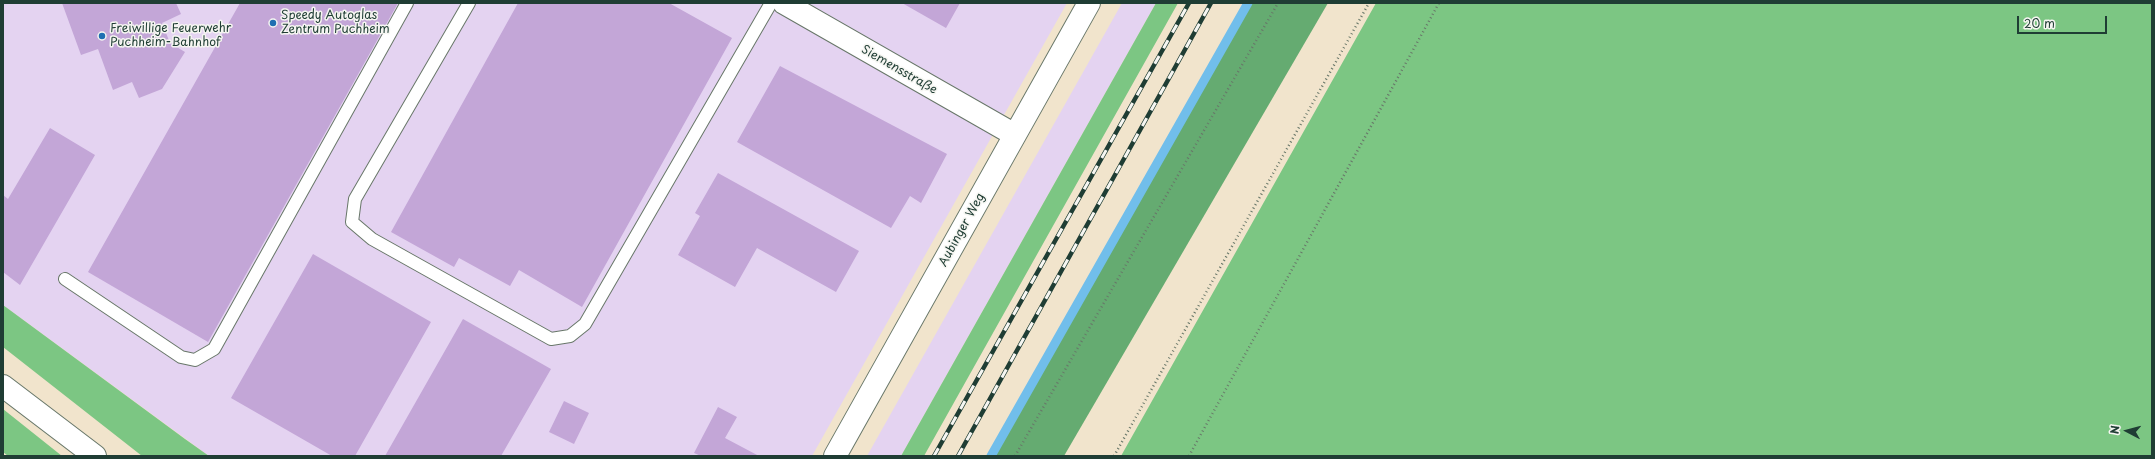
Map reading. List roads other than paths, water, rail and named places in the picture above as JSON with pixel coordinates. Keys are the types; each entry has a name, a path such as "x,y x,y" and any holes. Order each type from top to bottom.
{"street":[{"name":"Siemensstraße","path":"784,3 1015,136"},
{"name":"Aubinger Weg","path":"834,456 1089,3"},
{"path":"3,386 95,456"}],"lane":[{"path":"65,279 181,357 195,360 214,349 408,3"},
{"path":"469,3 355,199 352,222 372,239 551,339 570,336 585,324 770,3"}],"waterway":[{"path":"991,456 1248,3"}],"railway":[{"path":"934,456 1189,3"},
{"path":"958,456 1211,3"}],"place":[{"name":"Speedy Autoglas Zentrum Puchheim","path":"273,23"},
{"name":"Freiwillige Feuerwehr Puchheim-Bahnhof","path":"102,36"}]}
